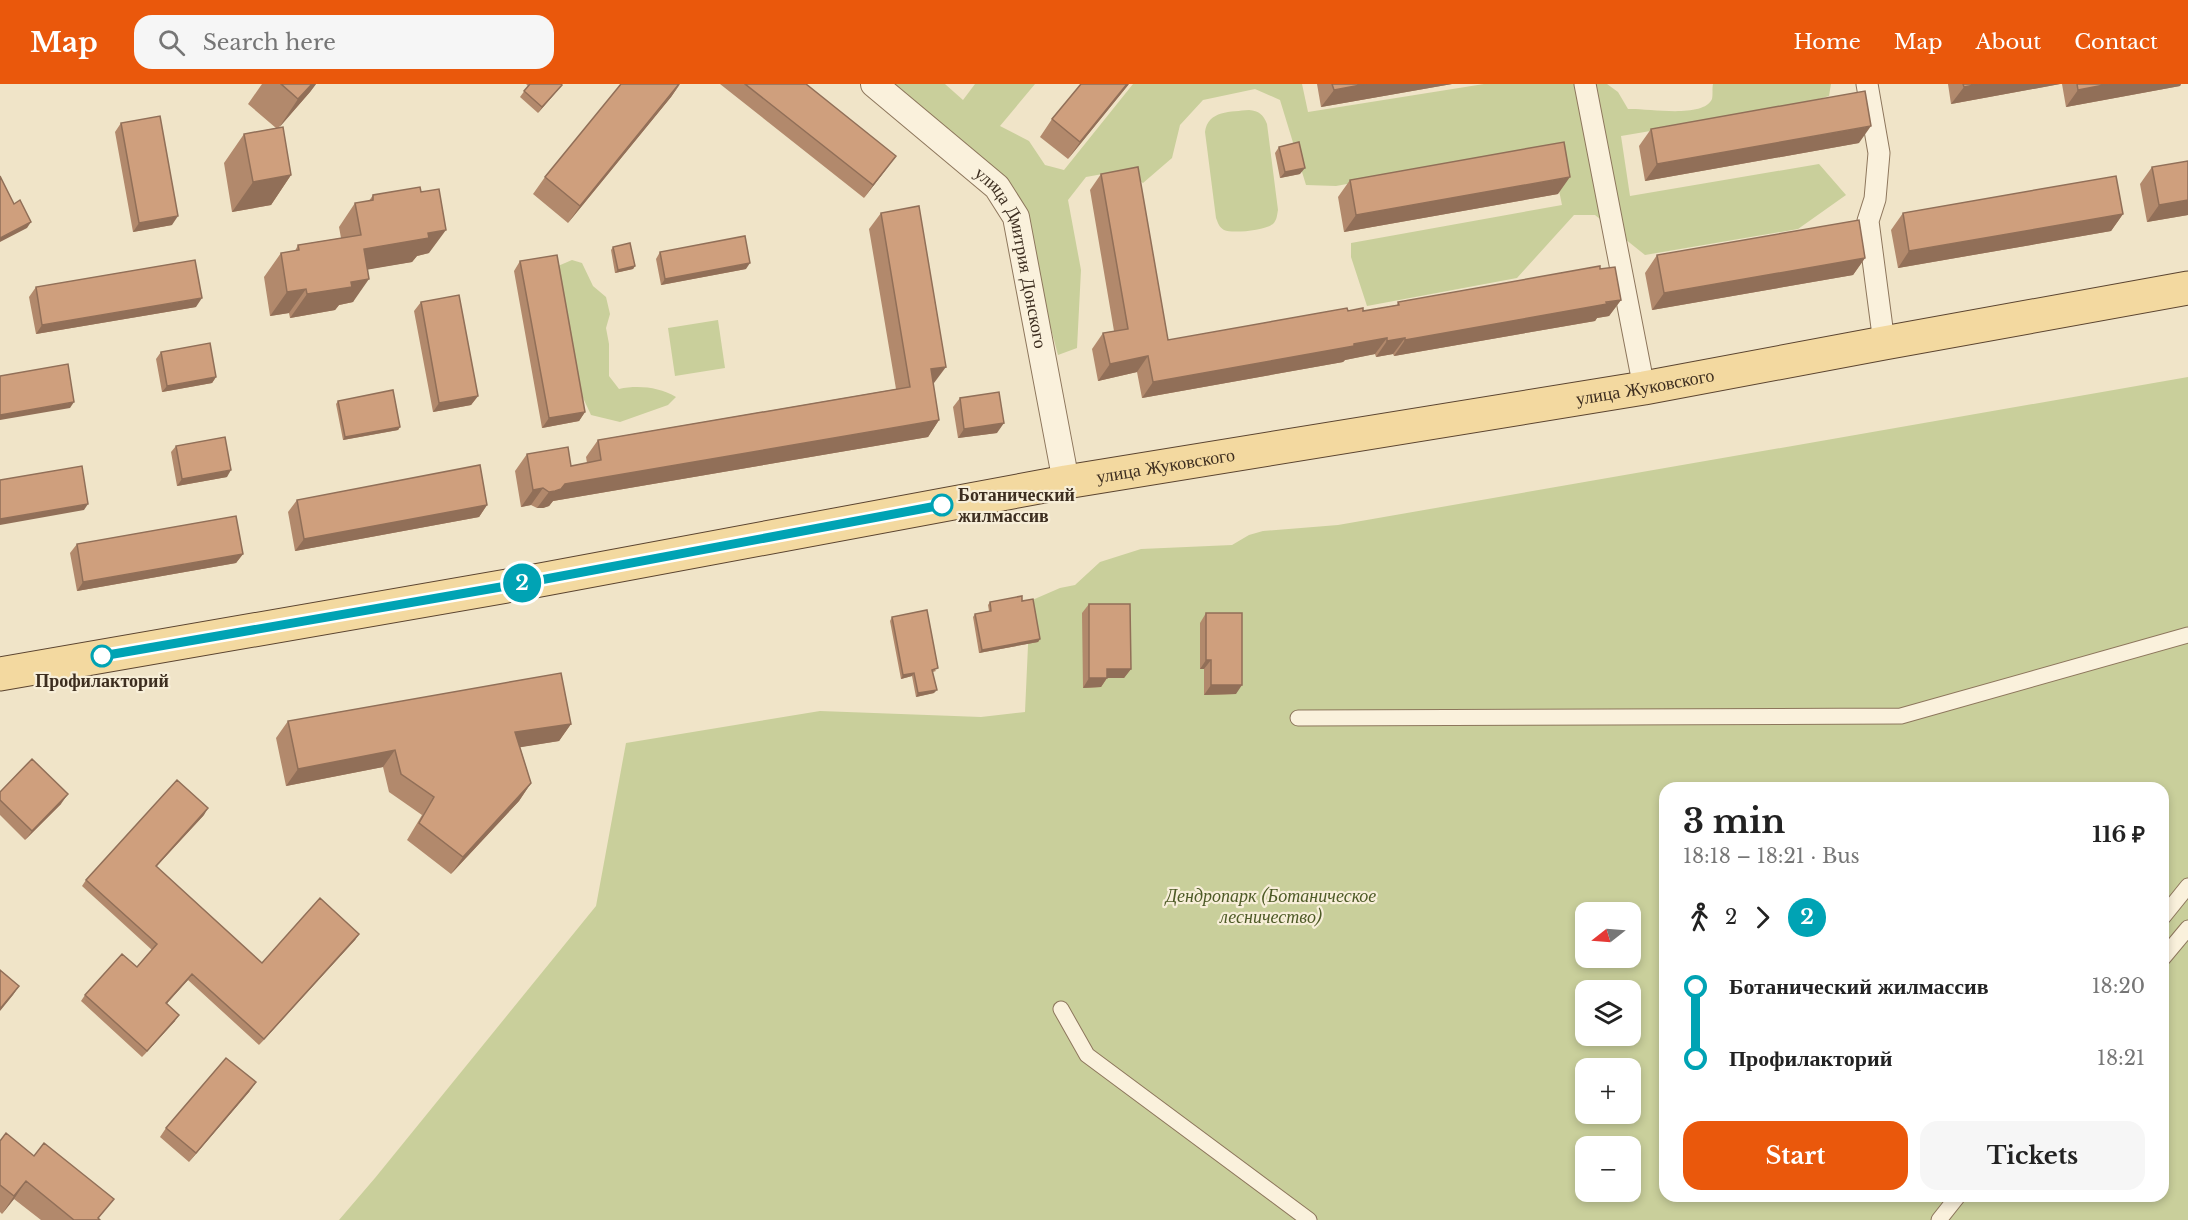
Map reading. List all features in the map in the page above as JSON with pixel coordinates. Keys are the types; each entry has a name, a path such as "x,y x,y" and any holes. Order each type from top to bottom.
{"main road":[{"name":"улица Жуковского","path":"0,674 524,583 1066,482 1644,388 2188,288"}],"street":[{"name":"улица Дмитрия Донского","path":"874,84 997,187 1016,217 1066,482"},
{"path":"1585,84 1644,388"},
{"path":"1866,84 1879,153 1875,199 1868,221 1884,343"},
{"path":"1298,718 1901,716 2188,635"},
{"path":"2169,910 2188,886"},
{"path":"2169,951 2188,928"},
{"path":"1061,1009 1087,1055 1309,1220"},
{"path":"1939,1220 1953,1202"}],"green space":[{"path":"885,84 945,84 963,100 975,84 1035,84 1000,126 1029,141 1045,165 1064,170 1133,84 1302,84 1308,112 1484,84 1607,84 1618,92 1628,109 1686,111 1707,105 1712,99 1713,84 1831,84 1829,96 1792,107 1621,136 1630,196 1819,164 1846,195 1798,229 1645,255 1595,215 1574,215 1517,278 1367,306 1351,257 1351,243 1562,205 1550,147 1336,186 1306,185 1280,100 1255,89 1203,100 1180,125 1172,158 1143,183 1125,170 1086,177 1068,200 1081,270 1077,348 1058,355 1020,212"},
{"path":"1249,110 1260,114 1267,124 1278,210 1275,221 1269,226 1234,232 1221,228 1216,218 1205,132 1207,125 1215,116"},
{"path":"572,260 582,263 593,286 606,297 610,314 606,328 609,344 609,376 619,389 648,388 676,397 668,405 620,422 591,415 578,387 558,266"},
{"path":"718,320 725,368 675,376 668,328"},
{"name":"Дендропарк (Ботаническое лесничество)","path":"2188,377 2188,1220 339,1220 596,906 626,743 820,711 981,717 1025,712 1030,601 1060,588 1075,585 1100,562 1141,549 1232,545 1249,535 1263,531 1338,525"}],"building":[{"path":"281,84 312,84 298,99"},
{"path":"530,84 562,85 542,107 524,91"},
{"path":"621,84 679,84 580,206 545,177"},
{"path":"745,84 806,84 896,156 873,185"},
{"path":"1081,84 1127,84 1080,142 1052,119"},
{"path":"1332,84 1366,84 1334,90"},
{"path":"1963,84 1979,84 1964,87"},
{"path":"2077,84 2109,84 2078,90"},
{"path":"1865,91 1871,126 1657,164 1651,129"},
{"path":"160,116 178,216 139,223 121,123"},
{"path":"283,127 291,175 253,182 244,134"},
{"path":"1299,142 1305,168 1285,172 1279,147"},
{"path":"1564,142 1570,177 1356,215 1350,180"},
{"path":"2188,161 2188,200 2159,205 2152,167"},
{"path":"1138,167 1168,340 1347,308 1348,311 1363,308 1363,311 1399,305 1398,302 1600,266 1600,269 1615,267 1621,300 1405,340 1405,338 1387,341 1387,338 1153,382 1148,356 1110,364 1103,333 1128,329 1101,174"},
{"path":"0,176 14,204 20,200 31,222 0,238"},
{"path":"2116,176 2123,214 1909,251 1903,213"},
{"path":"420,187 421,192 439,189 446,230 428,233 429,238 364,249 369,279 351,282 352,287 307,294 306,289 287,292 281,253 299,250 298,245 361,235 355,203 373,200 373,195"},
{"path":"919,206 946,367 931,369 939,420 565,484 561,489 555,491 549,492 543,488 533,490 527,454 568,447 571,466 601,460 598,440 910,387 881,213"},
{"path":"1859,220 1865,258 1664,293 1657,255"},
{"path":"745,236 750,263 665,279 660,252"},
{"path":"630,243 635,266 618,270 613,247"},
{"path":"557,255 585,412 549,418 520,261"},
{"path":"195,260 202,298 42,325 36,287"},
{"path":"459,295 478,396 439,403 421,302"},
{"path":"210,343 216,377 167,386 161,352"},
{"path":"68,364 74,402 0,415 0,376"},
{"path":"393,390 400,427 345,437 338,401"},
{"path":"999,392 1004,423 964,429 960,398"},
{"path":"225,437 231,470 182,479 176,446"},
{"path":"480,465 487,505 304,539 297,500"},
{"path":"82,466 88,504 0,519 0,480"},
{"path":"236,516 243,554 83,582 77,544"},
{"path":"1022,596 1022,601 1033,599 1040,639 982,650 975,614 991,611 990,602"},
{"path":"1089,604 1130,604 1131,669 1107,669 1107,678 1089,678"},
{"path":"927,610 938,668 932,670 937,690 918,693 914,673 903,675 892,617"},
{"path":"1206,613 1242,613 1242,685 1211,685 1211,660 1206,660"},
{"path":"561,673 571,724 515,732 531,783 463,857 419,823 434,797 401,774 395,750 298,769 288,721"},
{"path":"32,759 68,794 32,831 0,800 0,792"},
{"path":"177,780 208,808 156,866 262,963 320,898 359,934 264,1039 192,974 166,1003 179,1015 147,1051 85,995 122,954 137,967 157,944 86,880"},
{"path":"0,970 19,986 0,1009"},
{"path":"226,1058 256,1082 196,1153 166,1128"},
{"path":"6,1133 34,1156 44,1143 114,1199 98,1218 100,1220 74,1220 26,1181 14,1196 0,1185 0,1141"}],"bus line":[{"name":"2","path":"102,656 524,583 942,505"}],"place":[{"name":"Ботанический жилмассив","path":"942,505"},
{"name":"Профилакторий","path":"102,656"}]}
